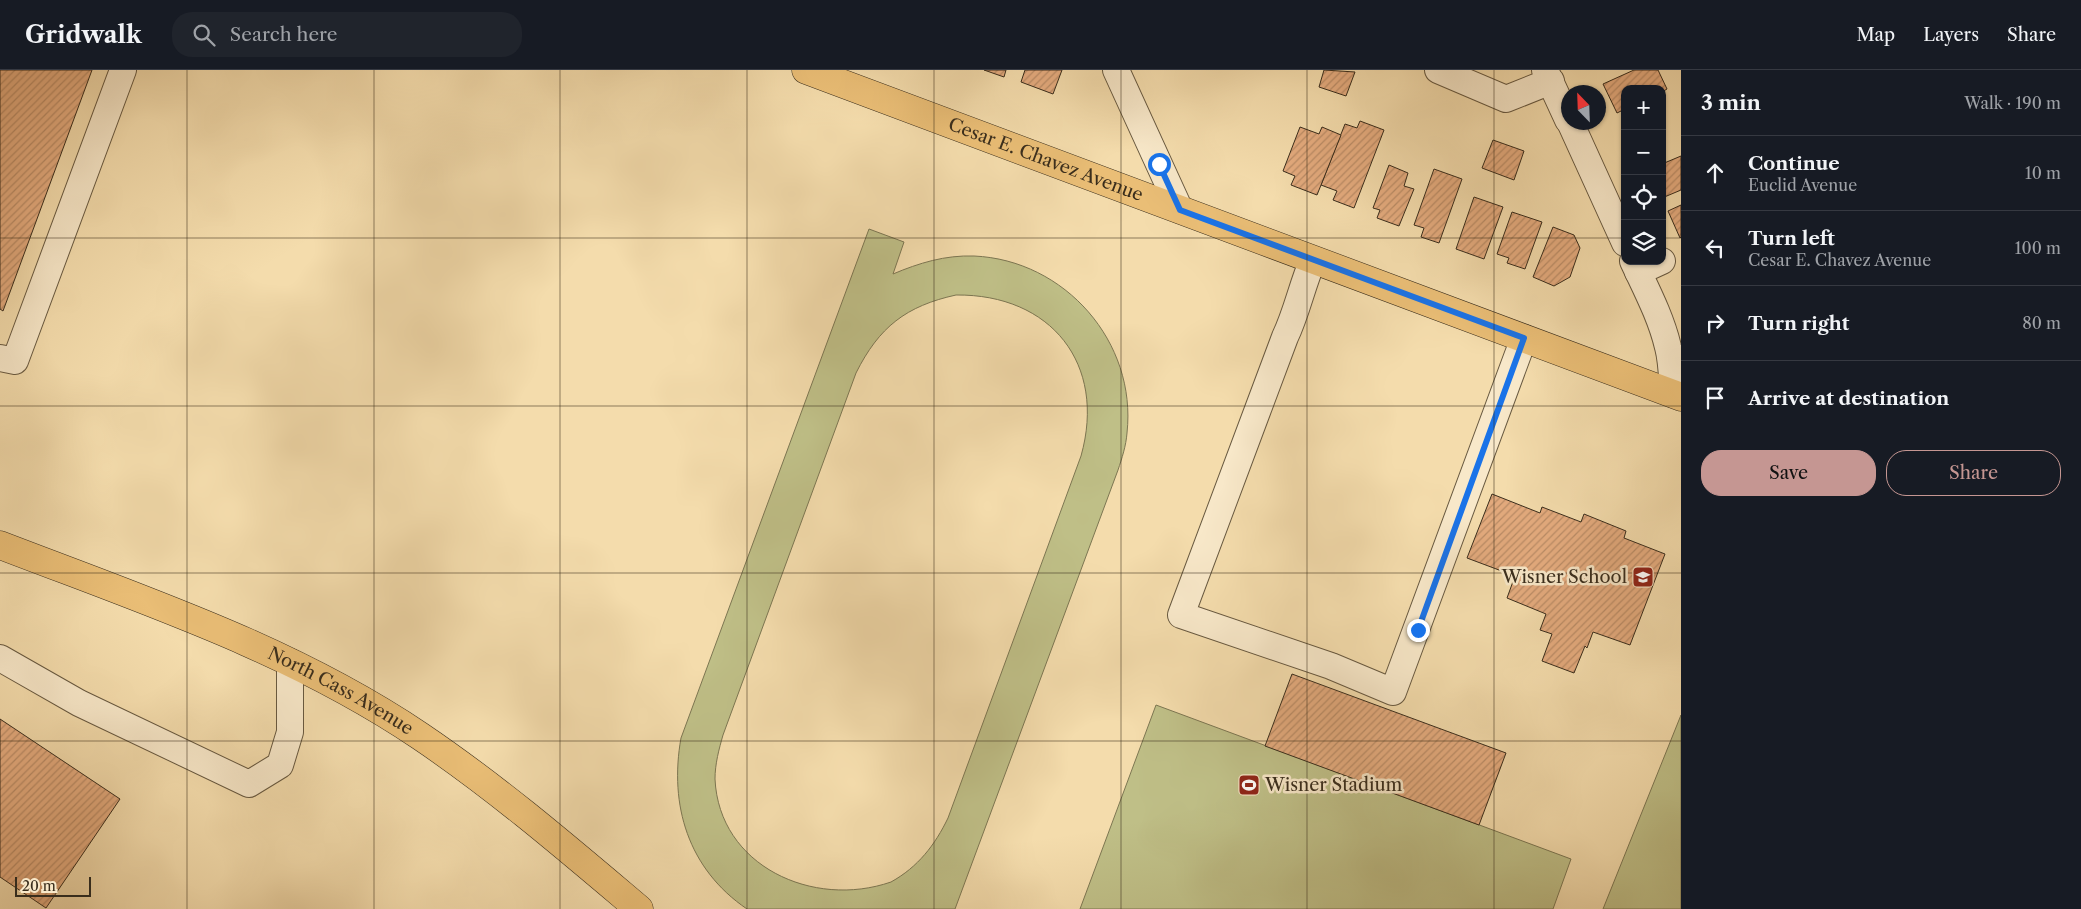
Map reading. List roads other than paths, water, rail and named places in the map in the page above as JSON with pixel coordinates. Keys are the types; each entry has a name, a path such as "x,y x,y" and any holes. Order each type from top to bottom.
{"main road":[{"name":"Cesar E. Chavez Avenue","path":"806,70 1677,395"},
{"name":"North Cass Avenue","path":"0,545 213,627 290,662 353,695 419,735 488,785 639,909"}],"street":[{"path":"0,358 15,361 123,70"},
{"path":"1116,70 1180,210"},
{"path":"1438,70 1506,99 1548,76 1561,104"},
{"path":"1573,130 1621,235"},
{"path":"1666,259 1681,253"},
{"path":"1313,260 1302,287 1293,320 1181,615 1331,666 1394,692 1524,338"},
{"path":"1635,266 1658,316 1668,347 1677,395"},
{"path":"0,658 79,703 249,784 280,765 290,732 290,662"}],"place":[{"name":"Wisner School","path":"1643,577"},
{"name":"Wisner Stadium","path":"1249,785"}]}
